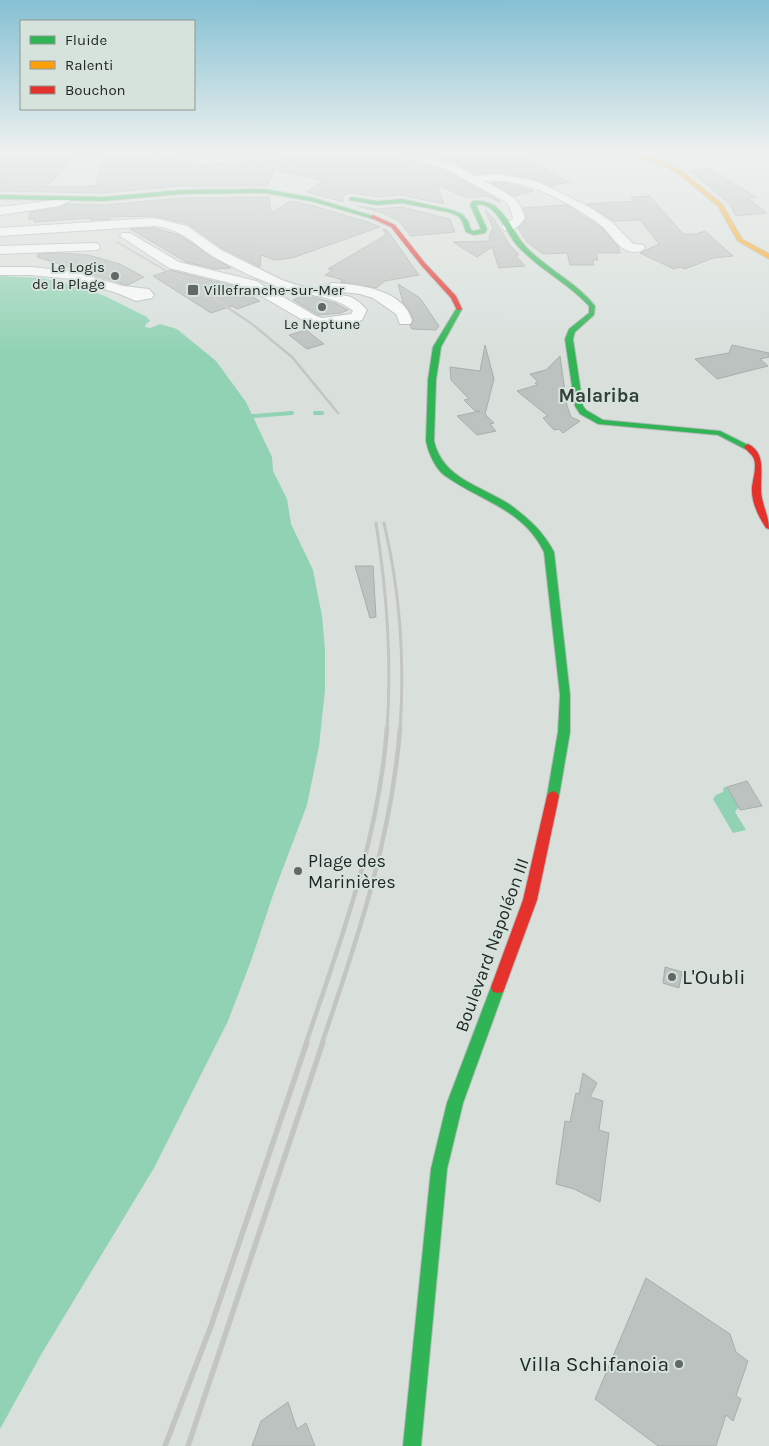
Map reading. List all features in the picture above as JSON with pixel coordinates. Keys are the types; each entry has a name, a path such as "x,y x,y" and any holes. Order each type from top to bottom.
{"main road":[{"name":"Boulevard Napoléon III","path":"377,219 385,222 399,232 423,264 454,298 459,307 458,313 437,347 433,372 431,452 446,472 531,524 545,542 549,552 566,718 543,854 525,916 455,1099 443,1142 412,1446"},
{"path":"464,219 468,231 474,233 483,232 484,229 480,219"},
{"path":"503,219 518,243 536,262 580,291 592,306 592,314 572,331 569,339 579,406 583,412 601,422 720,433 744,444 755,452 760,462 757,494 764,518 769,526"},
{"path":"727,219 740,240 769,257"}],"street":[{"path":"508,227 514,225 518,219"},
{"path":"601,219 609,224 628,247 639,248"},
{"path":"0,232 154,222 170,223 187,229 217,253 253,271 287,286 347,300 356,305 360,310 357,317 350,320 322,322 311,319 251,284 174,265 126,236 135,236 188,263 247,272 253,271 265,271 314,287 345,286 369,291 393,303 403,312 405,321"},
{"path":"0,250 94,247"},
{"path":"0,270 72,276 122,290"}],"shaded area":[{"path":"0,276 42,278 79,286 105,296 147,317 150,321 145,327 150,328 160,324 177,329 216,361 246,402 272,457 273,471 287,499 291,524 313,570 322,616 325,649 325,690 319,746 307,805 228,1021 154,1168 42,1353 0,1429"},
{"path":"724,787 727,787 739,807 735,812 746,830 733,833 713,799 716,795 723,792"}],"building":[{"path":"35,219 70,219 34,222"},
{"path":"169,219 359,219 380,227 292,258 275,260 261,255 260,267 222,248 188,224"},
{"path":"396,219 450,219 455,232 411,236"},
{"path":"489,219 494,219 509,244 519,255 515,255 525,266 499,268 492,247 477,257 453,242 490,241 489,237 493,228"},
{"path":"526,219 589,219 602,228 618,246 620,253 596,253 598,260 593,260 594,265 570,265 567,253 543,254 527,242 518,228"},
{"path":"612,219 670,219 683,234 696,234 705,231 733,256 713,258 685,269 680,267 674,269 640,253 659,244 640,220"},
{"path":"154,228 179,235 231,268 215,269 186,262 130,229"},
{"path":"383,229 387,230 419,275 385,281 376,288 340,282 343,280 325,275 333,270 328,269 386,235"},
{"path":"38,254 88,255 120,264 144,277 128,285 37,257"},
{"path":"170,270 233,286 260,301 237,309 232,306 211,313 153,276"},
{"path":"398,284 420,298 439,326 436,330 412,329 410,326 414,320 403,303"},
{"name":"Le Neptune","path":"305,295 335,303 348,310 341,313 318,315 293,300"},
{"path":"306,330 324,344 307,349 289,335"},
{"path":"485,345 494,379 485,414 494,423 490,424 496,431 477,435 457,416 480,411 475,411 464,400 469,399 451,380 450,367 480,371"},
{"path":"732,345 769,353 769,357 760,359 768,366 717,379 695,359 729,353"},
{"path":"560,356 567,406 571,417 580,421 563,433 559,429 554,430 543,418 548,416 517,391 537,385 535,383 538,382 530,374 546,370"},
{"path":"355,566 373,566 376,617 370,618"},
{"path":"747,781 762,806 740,810 727,787"},
{"name":"L'Oubli","path":"665,967 682,972 679,988 663,983"},
{"path":"583,1073 597,1083 590,1097 603,1101 599,1130 609,1133 600,1202 574,1189 556,1184 565,1121 570,1122 576,1093 579,1094"},
{"name":"Villa Schifanoia","path":"646,1278 730,1334 736,1352 748,1361 736,1396 741,1399 733,1421 726,1415 716,1446 658,1446 595,1399"},
{"path":"288,1402 297,1429 306,1423 315,1446 252,1446 261,1421"}],"waterway":[{"path":"253,416 292,413"},
{"path":"315,413 322,413"}],"railway":[{"path":"117,242 214,299"},
{"path":"212,297 252,324 292,357 338,413"},
{"path":"376,523 388,626 387,730"},
{"path":"384,523 394,574 400,626 402,678 400,730"},
{"path":"306,1043 357,888 376,809 383,769 387,728"},
{"path":"322,1043 360,927 381,848 396,768 400,728"},
{"path":"165,1446 211,1326 307,1042"},
{"path":"188,1446 323,1042"}],"traffic: fast":[{"path":"464,219 468,231 474,233 483,232 484,229 480,219"},
{"path":"503,219 513,236 526,251 575,289 592,306 592,314 572,331 569,339 579,406 583,412 601,422 720,433 748,447"},
{"path":"459,309 437,347 432,380 430,441 432,450 446,472 505,506 531,526 542,538 549,552 565,695 564,732 553,796"},
{"path":"412,1446 439,1169 455,1103 498,987"}],"traffic: slow":[{"path":"728,219 740,240 769,257"}],"traffic: jam":[{"path":"379,219 393,226 423,264 454,297 459,309"},
{"path":"748,447 758,458 757,496 761,511 769,526"},
{"path":"498,987 530,900 553,796"}],"place":[{"name":"Le Logis de la Plage","path":"115,276"},
{"name":"Villefranche-sur-Mer","path":"193,290"},
{"name":"Le Neptune","path":"322,307"},
{"name":"Plage des Marinières","path":"298,871"},
{"name":"L'Oubli","path":"672,977"},
{"name":"Villa Schifanoia","path":"679,1364"}],"district":[{"name":"Malariba","path":"599,395"}]}
